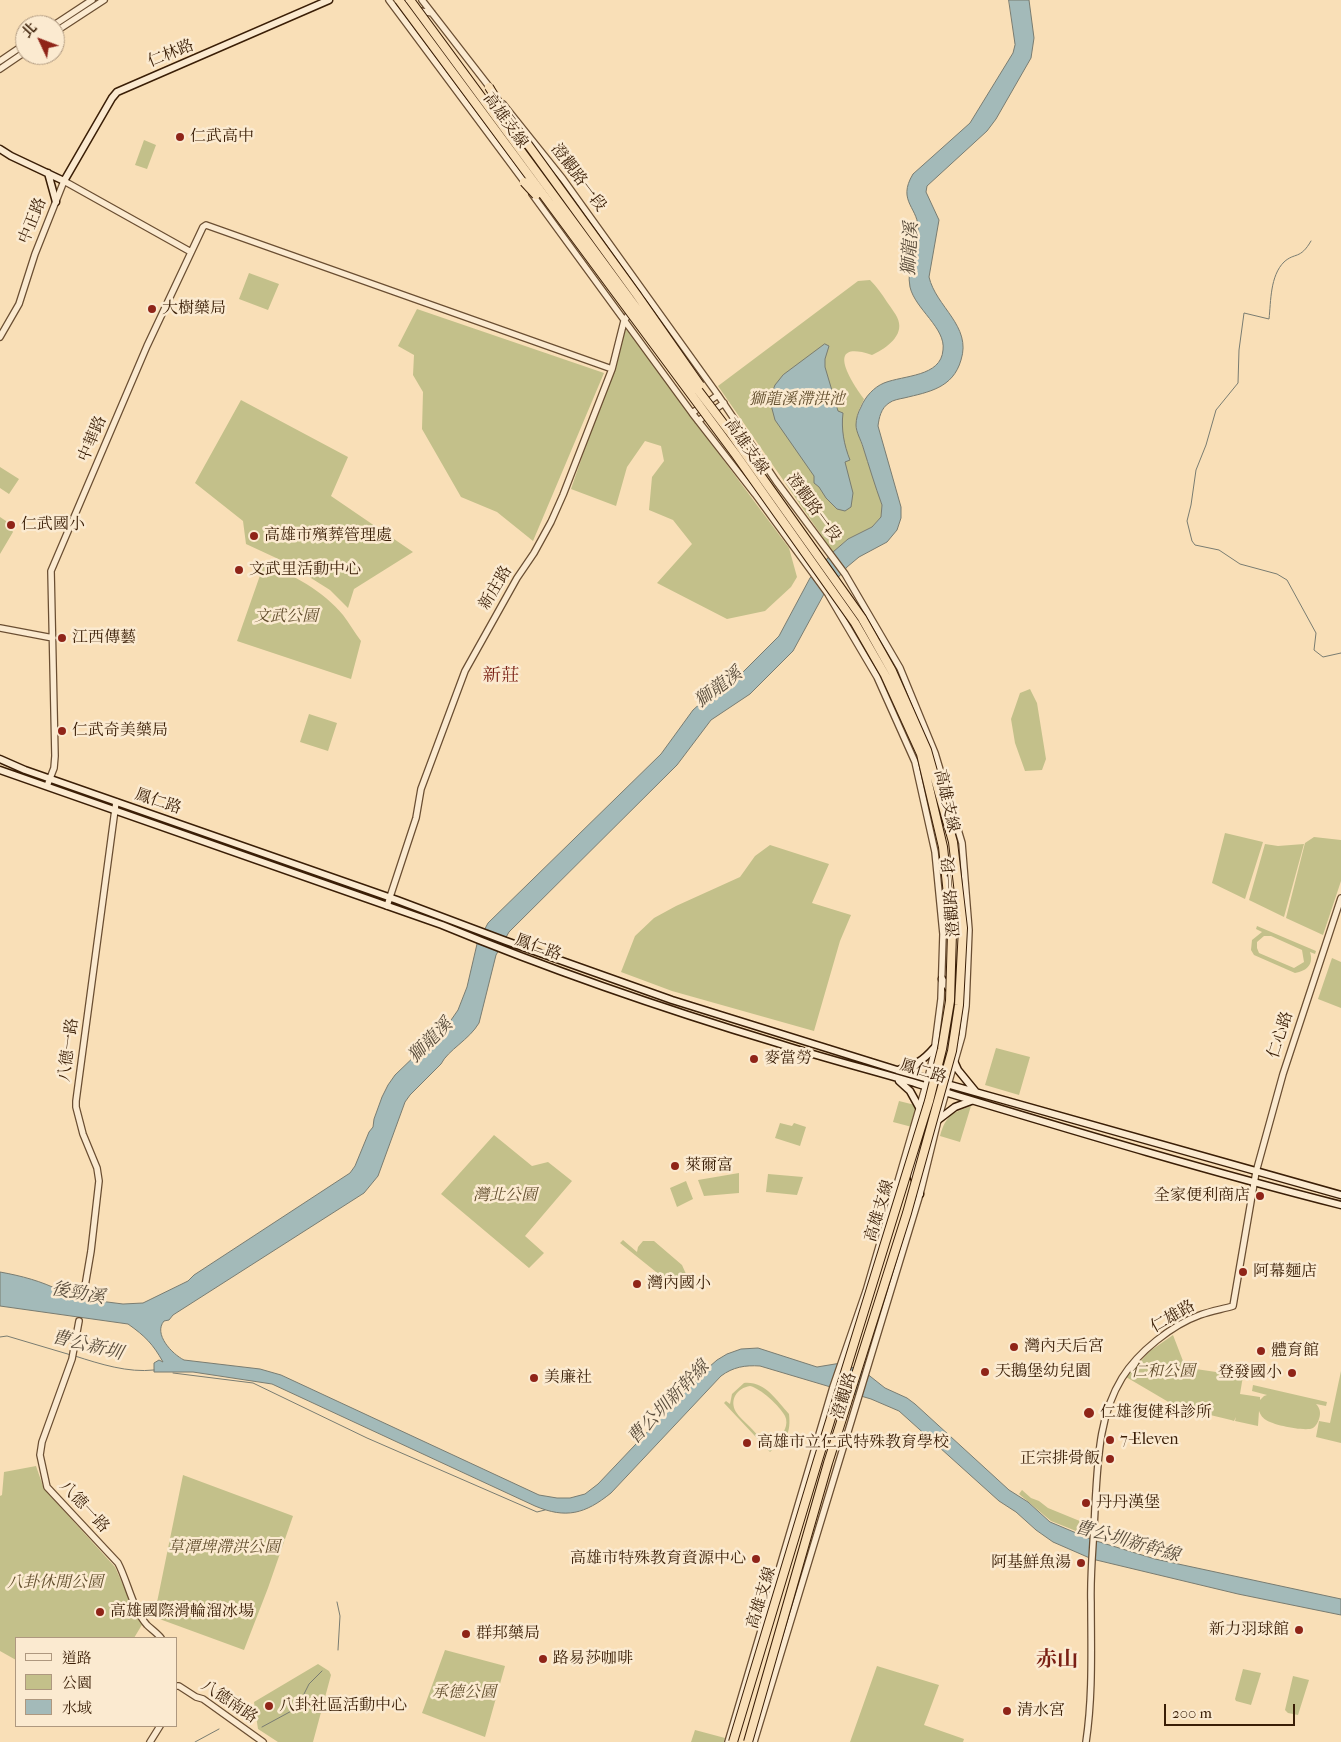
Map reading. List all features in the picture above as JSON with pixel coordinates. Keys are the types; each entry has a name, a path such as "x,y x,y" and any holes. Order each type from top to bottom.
{"highway":[{"name":"高雄支線","path":"405,1 729,431 862,618 892,671 927,750 953,842 963,928 959,1005 952,1051 907,1213 828,1463 748,1742"},
{"name":"高雄支線","path":"405,1 736,455 855,623 889,683 921,754 943,847 952,933 950,1002 942,1049 929,1101 733,1742"},
{"path":"488,87 676,350 714,405 729,431"},
{"path":"524,182 534,191 712,431 736,455"}],"main road":[{"name":"仁林路","path":"64,180 117,92 329,0"},
{"path":"0,149 10,156 64,180"},
{"path":"48,173 56,202"},
{"name":"鳳仁路","path":"0,759 116,806 501,950 671,1010 971,1101 1253,1183 1341,1205"},
{"name":"鳳仁路","path":"0,764 25,770"},
{"name":"鳳仁路","path":"0,770 116,806 390,898 672,1000 897,1070 1341,1196"},
{"name":"鳳仁路","path":"0,774 21,778"},
{"path":"920,1194 912,1172 941,1092 938,1081 955,997 942,979"},
{"path":"897,1070 917,1064 925,1059 934,1048"},
{"path":"954,1061 958,1070 977,1093"},
{"path":"894,1077 910,1091 920,1109"},
{"path":"938,1120 955,1107 971,1101"}],"street":[{"path":"65,18 92,0"},
{"path":"65,25 104,0"},
{"name":"澄觀路一段","path":"389,0 692,413 756,494 813,573 828,594 877,677 915,762 935,852 944,934 941,999 926,1087"},
{"name":"澄觀路一段","path":"422,0 488,87 563,178 718,394 776,481 845,574 900,668 935,753 962,843 969,930 967,997 962,1036 948,1084"},
{"path":"396,9 405,1 420,11 432,13"},
{"path":"0,61 15,51"},
{"path":"0,69 15,59"},
{"path":"64,180 191,252"},
{"name":"中正路","path":"0,337 4,333 18,304 64,180"},
{"name":"中華路","path":"47,786 54,768 55,756 51,571 147,346 191,252 206,225 612,369"},
{"path":"624,321 634,277"},
{"name":"新庄路","path":"387,906 416,818 421,789 465,671 551,522 563,496 612,369 624,321 645,292"},
{"path":"692,413 718,394"},
{"path":"698,421 724,403"},
{"path":"0,628 53,638"},
{"name":"八德一路","path":"83,1298 91,1251 99,1181 97,1168 83,1134 76,1101 116,806"},
{"name":"仁心路","path":"1253,1183 1283,1074 1341,898"},
{"name":"澄觀路","path":"754,1742 920,1194 938,1120 941,1092 948,1084"},
{"name":"澄觀路","path":"728,1742 833,1387 866,1292 926,1087"},
{"name":"仁雄路","path":"1086,1742 1090,1717 1092,1678 1092,1559 1098,1450 1105,1416 1125,1374 1137,1360 1166,1334 1199,1315 1234,1306 1253,1183"},
{"name":"八德一路","path":"79,1321 72,1355 42,1442 40,1455 47,1487 118,1563 134,1602 146,1624 160,1637"},
{"name":"八德南路","path":"178,1686 219,1710 263,1742"},
{"path":"150,1742 159,1727"}],"green space":[{"path":"144,140 156,145 147,169 135,165"},
{"path":"249,273 279,284 268,310 239,299"},
{"name":"獅龍溪滯洪池","path":"870,280 896,315 899,323 898,334 891,343 872,355 849,352 845,357 845,364 848,373 864,399 858,412 856,426 882,505 881,517 872,527 848,539 833,552 718,386 858,281"},
{"path":"417,309 604,373 533,541 497,512 461,497 422,429 423,392 413,375 414,355 398,346"},
{"path":"626,329 789,548 797,577 791,587 765,611 727,619 657,583 692,544 673,520 649,510 652,477 664,461 661,446 645,441 627,467 616,506 571,489"},
{"path":"241,400 348,457 331,496 413,552 354,589 348,608 330,590 287,563 246,544 243,521 195,483"},
{"path":"0,467 19,479 9,494 0,488"},
{"path":"0,517 6,521 13,532 0,554"},
{"name":"文武公園","path":"264,564 307,584 326,598 343,615 361,641 351,679 237,641"},
{"path":"1030,689 1037,703 1046,759 1042,770 1025,771 1015,743 1011,719 1020,693"},
{"path":"309,714 337,723 328,751 300,742"},
{"path":"1225,833 1263,842 1245,899 1212,883"},
{"path":"1314,837 1341,840 1341,881 1323,935 1286,918 1305,843"},
{"path":"1265,844 1278,846 1304,844 1284,917 1249,900"},
{"path":"770,845 829,864 812,903 851,915 840,941 814,1031 672,991 621,972 635,936 654,918 740,877 755,856"},
{"path":"1257,926 1316,951 1315,954 1310,952 1311,960 1306,969 1295,973 1254,955 1251,950 1252,940 1262,932 1256,929","holes":["1264,936 1271,936 1302,950 1304,962 1294,968 1259,953 1257,942"]},
{"path":"1332,958 1341,962 1341,1008 1318,999"},
{"path":"996,1048 1030,1057 1019,1095 985,1085"},
{"path":"899,1101 915,1105 918,1109 912,1127 893,1122"},
{"path":"971,1106 960,1142 940,1136 947,1119"},
{"path":"780,1123 792,1126 794,1123 806,1127 800,1146 775,1138"},
{"name":"灣北公園","path":"494,1135 532,1166 548,1162 572,1181 525,1236 544,1253 529,1268 441,1194"},
{"path":"739,1173 739,1193 704,1196 698,1180"},
{"path":"768,1174 803,1177 797,1195 766,1192"},
{"path":"686,1181 693,1199 677,1207 670,1188"},
{"path":"623,1240 637,1252 638,1247 643,1241 654,1241 682,1265 686,1274 684,1278 674,1282 678,1286 676,1288 620,1243"},
{"name":"仁和公園","path":"1173,1335 1183,1361 1189,1368 1243,1376 1240,1394 1260,1397 1260,1400 1267,1395 1252,1391 1253,1385 1327,1402 1326,1406 1316,1404 1320,1413 1317,1424 1309,1429 1282,1426 1266,1420 1259,1411 1258,1426 1235,1421 1236,1417 1234,1421 1177,1407 1126,1377 1150,1351"},
{"path":"1341,1371 1341,1443 1316,1437 1319,1421 1330,1423"},
{"path":"744,1383 758,1385 769,1392 789,1414 789,1426 786,1436 779,1442 767,1445 772,1450 770,1452 724,1403 726,1401 730,1404 732,1394","holes":["745,1387 754,1387 779,1407 785,1416 785,1429 776,1439 768,1440 761,1438 739,1416 734,1408 733,1403 738,1392"]},
{"name":"八卦休閒公園","path":"36,1466 44,1489 115,1567 133,1607 143,1623 135,1637 15,1637 15,1659 0,1651 0,1496 2,1495 4,1472"},
{"name":"草潭埤滯洪公園","path":"183,1475 293,1516 244,1650 154,1617"},
{"path":"1022,1490 1048,1508 1092,1526 1091,1537 1051,1521 1019,1494"},
{"name":"承德公園","path":"445,1650 505,1666 485,1737 422,1713"},
{"path":"318,1664 329,1671 331,1675 313,1742 278,1742 258,1729 254,1702"},
{"path":"877,1666 939,1685 924,1725 964,1739 963,1742 850,1742"},
{"path":"1243,1669 1261,1673 1251,1705 1236,1701 1235,1699"},
{"path":"1293,1676 1309,1680 1298,1715 1288,1713 1285,1710"},
{"path":"695,1730 725,1738 724,1742 691,1742"}],"water":[{"name":"獅龍溪","path":"1009,0 1029,0 1034,38 1031,58 996,119 987,131 927,186 926,192 939,220 929,277 933,288 958,327 962,337 963,348 957,369 946,383 931,391 892,401 886,405 881,413 878,426 901,507 901,518 897,530 887,542 859,557 847,567 824,594 793,651 750,694 711,720 677,765 509,932 496,955 479,1023 470,1035 448,1054 405,1102 378,1176 364,1193 173,1315 169,1320 164,1321 161,1326 162,1337 169,1348 184,1360 260,1369 281,1375 539,1495 557,1498 570,1498 585,1494 598,1484 709,1367 727,1354 741,1349 758,1348 817,1367 841,1363 866,1373 885,1388 907,1398 915,1404 1009,1490 1028,1502 1050,1522 1093,1540 1155,1559 1341,1599 1341,1615 1238,1594 1092,1559 1053,1542 1036,1530 1016,1512 999,1501 899,1411 871,1399 760,1366 739,1367 721,1376 611,1493 584,1510 566,1513 535,1506 272,1384 193,1372 154,1372 154,1363 159,1360 163,1362 148,1341 128,1324 0,1306 0,1272 46,1284 61,1291 60,1296 123,1304 143,1303 188,1281 194,1275 350,1173 373,1127 374,1119 388,1085 395,1075 449,1023 458,1010 467,987 477,944 488,923 661,754 693,710 703,701 735,680 779,636 810,578 833,552 848,539 872,527 881,517 882,505 857,430 858,413 870,393 877,387 892,380 920,374 929,370 941,359 943,350 940,334 918,303 910,287 909,273 917,238 918,223 908,198 908,184 913,174 970,123 1013,53 1015,45"},
{"path":"825,344 829,346 825,367 838,411 843,413 842,425 850,460 845,462 853,493 851,507 845,511 837,509 814,483 814,476 775,420 771,405 771,395 775,385 783,375"}],"waterway":[{"path":"1311,241 1304,251 1288,259 1279,268 1272,289 1269,319 1244,313 1239,350 1238,383 1216,410 1206,445 1196,470 1187,521 1192,541 1195,545 1219,550 1240,564 1277,574 1287,580 1316,633 1314,650 1323,657 1341,653"},
{"name":"曹公新圳","path":"0,1337 7,1336 71,1355"},
{"name":"曹公新圳","path":"75,1356 124,1369 154,1370"},
{"name":"曹公圳新幹線","path":"173,1373 253,1383 367,1438 537,1512 545,1510"},
{"path":"337,1602 340,1616 338,1650"},
{"path":"262,1727 297,1708 309,1684 322,1671"},
{"path":"195,1742 219,1729"}],"place":[{"name":"仁武高中","path":"180,137"},
{"name":"大樹藥局","path":"152,309"},
{"name":"仁武國小","path":"11,525"},
{"name":"高雄市殯葬管理處","path":"254,536"},
{"name":"文武里活動中心","path":"239,570"},
{"name":"江西傳藝","path":"62,638"},
{"name":"仁武奇美藥局","path":"62,731"},
{"name":"麥當勞","path":"754,1059"},
{"name":"萊爾富","path":"675,1166"},
{"name":"全家便利商店","path":"1260,1196"},
{"name":"阿幕麵店","path":"1243,1272"},
{"name":"灣內國小","path":"637,1284"},
{"name":"灣內天后宮","path":"1014,1347"},
{"name":"體育館","path":"1261,1351"},
{"name":"天鵝堡幼兒園","path":"985,1372"},
{"name":"登發國小","path":"1292,1373"},
{"name":"美廉社","path":"534,1378"},
{"name":"仁雄復健科診所","path":"1089,1413"},
{"name":"7-Eleven","path":"1110,1440"},
{"name":"高雄市立仁武特殊教育學校","path":"747,1443"},
{"name":"正宗排骨飯","path":"1110,1459"},
{"name":"丹丹漢堡","path":"1086,1503"},
{"name":"高雄市特殊教育資源中心","path":"756,1559"},
{"name":"阿基鮮魚湯","path":"1081,1563"},
{"name":"高雄國際滑輪溜冰場","path":"100,1612"},
{"name":"新力羽球館","path":"1299,1630"},
{"name":"群邦藥局","path":"466,1634"},
{"name":"路易莎咖啡","path":"543,1659"},
{"name":"八卦社區活動中心","path":"269,1706"},
{"name":"清水宮","path":"1007,1711"}],"district":[{"name":"新莊","path":"501,677"},
{"name":"赤山","path":"1057,1661"}],"water label":[{"name":"後勁溪","path":"78,1294"}]}
